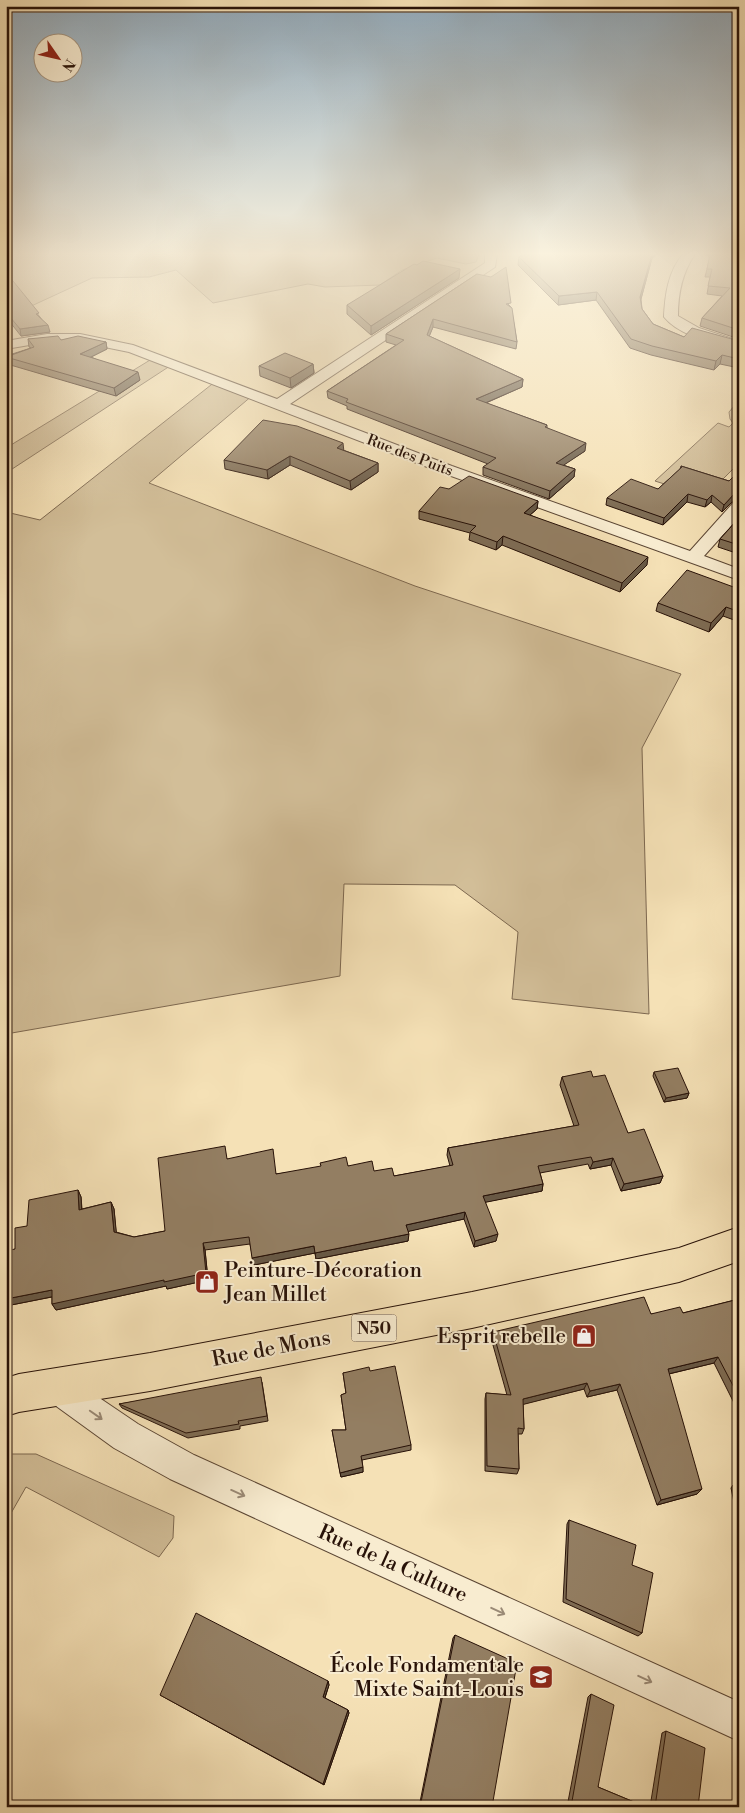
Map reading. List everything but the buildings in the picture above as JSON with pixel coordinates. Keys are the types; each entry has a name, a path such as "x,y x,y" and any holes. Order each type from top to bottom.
{"main road":[{"name":"Rue de Mons","path":"6,1397 150,1372 472,1310 679,1265 739,1244"}],"street":[{"name":"Rue des Puits","path":"6,345 43,339"},
{"name":"Rue des Puits","path":"83,339 133,349 446,469 739,576"},
{"path":"278,405 378,339"},
{"path":"714,339 739,345"},
{"path":"692,558 739,507"},
{"name":"Rue de la Culture","path":"56,1387 126,1436 182,1467 739,1722"}],"shaded area":[{"path":"155,357 173,364 6,473 6,448"},
{"path":"216,381 253,395 149,483 415,586 681,674 642,748 649,1014 512,999 518,932 455,885 344,884 340,976 6,1034 6,512 40,520"},
{"path":"735,405 739,405 739,463 705,497 655,481 718,423 729,427 733,423 729,412"},
{"path":"6,1454 36,1454 174,1516 173,1538 159,1557 26,1487 6,1522"}],"place":[{"name":"Peinture-Décoration Jean Millet","path":"207,1282"},
{"name":"Esprit rebelle","path":"584,1336"},
{"name":"École Fondamentale Mixte Saint-Louis","path":"541,1677"}]}
